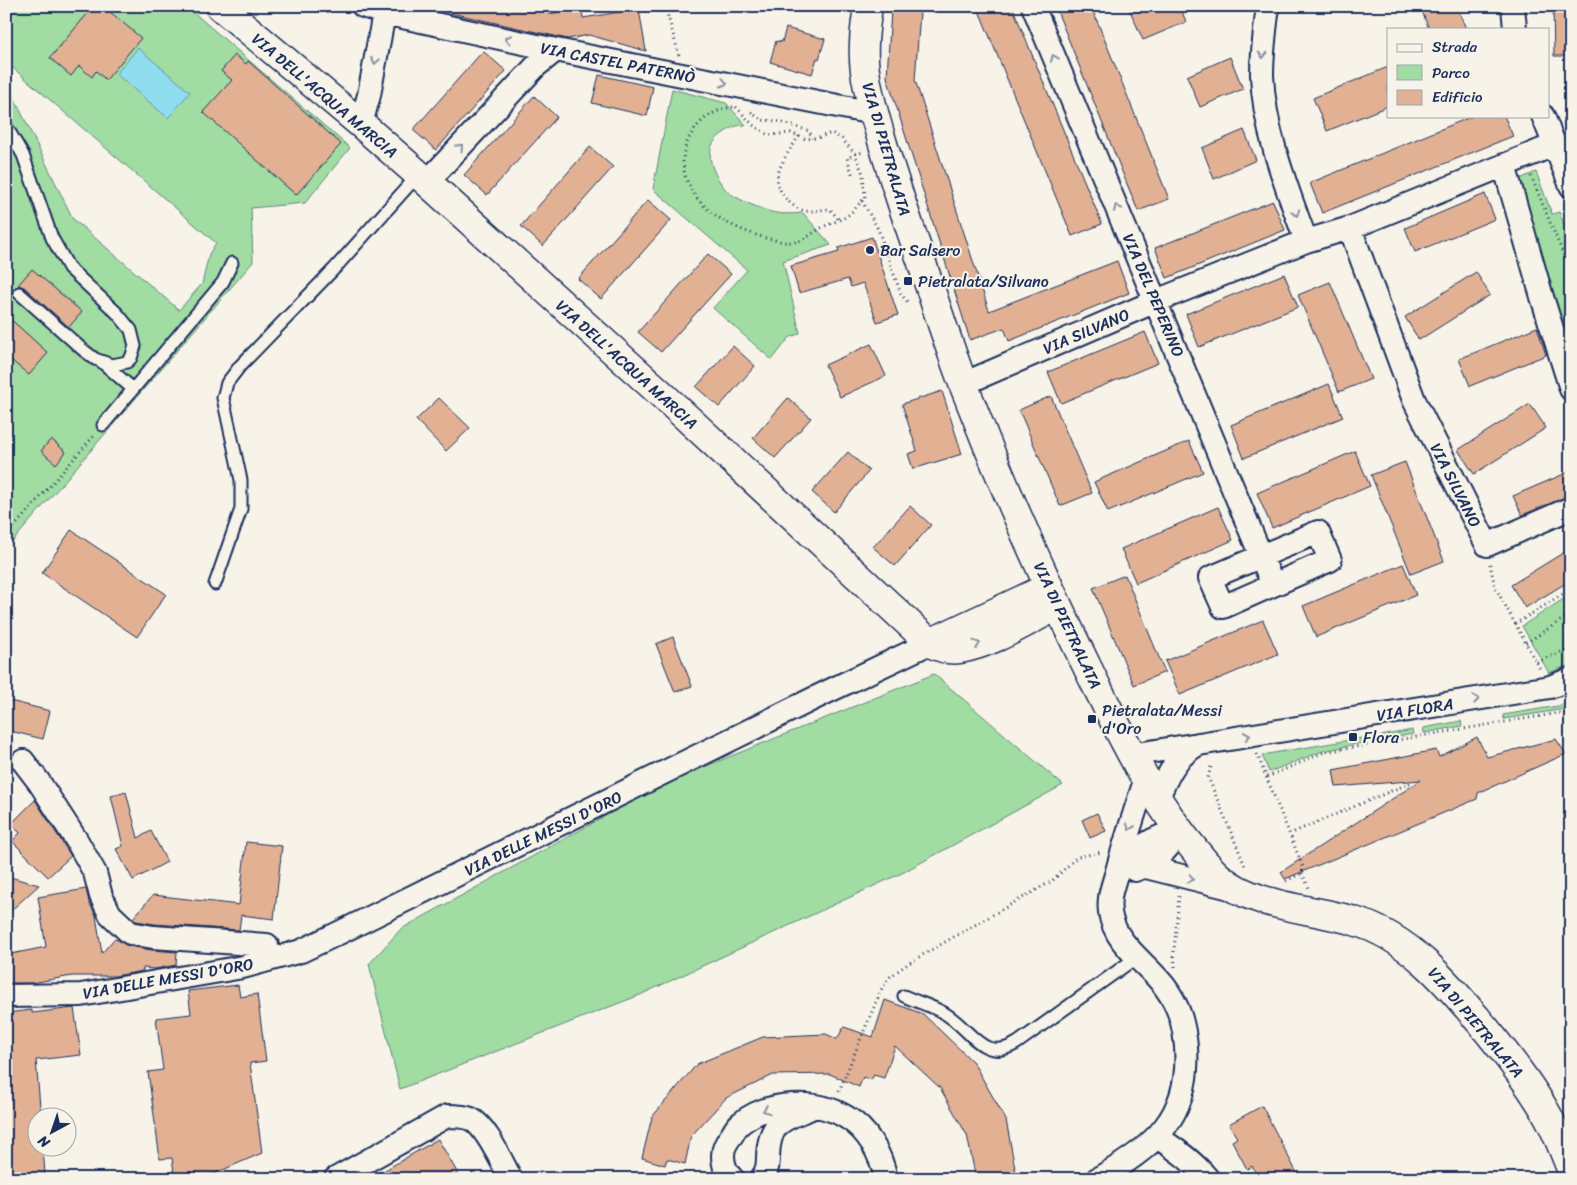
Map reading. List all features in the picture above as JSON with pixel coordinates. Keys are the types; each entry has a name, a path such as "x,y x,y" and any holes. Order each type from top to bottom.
{"street":[{"name":"VIA DELL'ACQUA MARCIA","path":"220,6 423,178 658,391 930,643"},
{"name":"VIA DI PIETRALATA","path":"868,6 864,36 864,64 873,113 963,384 1000,477 1053,597 1131,755 1151,790 1180,831 1217,875 1243,882 1266,900 1364,924 1390,937 1420,958 1474,1015 1522,1075 1550,1119 1571,1169"},
{"name":"VIA DEL PEPERINO","path":"1033,6 1274,585"},
{"path":"1268,6 1262,53 1264,96 1275,148 1306,241"},
{"path":"1513,6 1515,28"},
{"path":"361,124 369,95 374,10"},
{"name":"VIA CASTEL PATERNÒ","path":"374,10 556,50 873,113"},
{"path":"423,178 536,66 556,50"},
{"path":"1544,118 1571,186"},
{"name":"VIA SILVANO","path":"963,384 1156,301 1306,241 1350,228 1554,145"},
{"path":"1514,161 1542,297 1571,389"},
{"name":"VIA SILVANO","path":"1350,228 1414,400 1487,546"},
{"path":"1487,546 1571,508"},
{"path":"1318,532 1330,560 1223,607 1210,578 1262,556 1318,532"},
{"path":"930,643 1053,597"},
{"name":"VIA DELLE MESSI D'ORO","path":"6,996 82,995 243,967 301,951 343,932 818,696 930,643"},
{"name":"VIA FLORA","path":"1131,755 1550,687 1571,679"},
{"name":"VIA FLORA","path":"1097,1179 1135,1156 1157,1137 1174,1114 1181,1100 1185,1083 1186,1056 1183,1020 1176,1003 1164,986 1115,930 1110,913 1110,892 1123,847 1151,790 1187,751 1199,744"},
{"path":"23,762 39,782 77,841 95,873 101,896 110,914 130,933 153,937 267,945 267,960"},
{"path":"1115,877 1146,867 1164,853 1180,831"},
{"path":"1115,877 1129,856 1136,850 1163,835 1180,831"},
{"path":"1146,867 1243,882"},
{"path":"733,1179 725,1170 723,1152 726,1142 740,1123 771,1108 790,1105 823,1108 848,1118 868,1136 884,1167 886,1179"},
{"path":"761,1179 766,1173 768,1166 769,1140 775,1128 790,1116 823,1108"},
{"path":"335,1179 447,1116 454,1116 472,1120 478,1126 491,1143 511,1179"},
{"path":"1157,1137 1191,1161 1208,1179"}],"lane":[{"path":"6,126 23,154 52,238 69,268 117,313 131,330 134,346 131,358 127,362 117,364 101,362"},
{"path":"215,584 241,508 241,480 223,398 227,383 240,366 423,178"},
{"path":"103,425 223,282 232,263"},
{"path":"19,293 88,355 101,362 133,389"},
{"path":"904,996 945,1013 980,1044 993,1050 1006,1049 1137,957"}],"path":[{"path":"665,6 684,74"},
{"path":"736,107 737,102"},
{"path":"736,107 753,126 768,135 791,133 804,138 813,138 832,133 842,139 855,154 863,174 866,197 847,216 821,228 808,238 794,242 778,241 738,228 722,220 697,198 688,184 684,174 686,147 690,133 700,121 716,112 736,107 753,112 762,120 777,121 809,131 813,138"},
{"path":"799,136 781,164 777,176 779,188 793,206 806,211 830,209 839,220"},
{"path":"853,176 847,158 865,151"},
{"path":"1514,161 1571,272"},
{"path":"862,201 879,231 901,294 908,301"},
{"path":"879,231 884,229"},
{"path":"895,278 900,274"},
{"path":"6,534 103,425"},
{"path":"1487,546 1495,587 1541,670"},
{"path":"1515,624 1571,589"},
{"path":"1526,643 1571,614"},
{"path":"1536,662 1571,648"},
{"path":"1267,777 1325,752 1571,711"},
{"path":"1256,751 1303,867 1302,872 1276,885"},
{"path":"1211,767 1208,777 1243,882"},
{"path":"1294,832 1410,783"},
{"path":"823,1108 880,990 890,977 924,954 1052,881 1077,857 1103,851"},
{"path":"1176,970 1174,951 1179,893"}],"green space":[{"path":"6,6 186,6 350,148 305,203 251,208 253,262 6,549 6,81 73,219 179,310 202,284 209,254 216,243 6,62"},
{"path":"672,89 726,103 746,125 736,126 728,130 715,140 712,147 710,154 713,170 727,191 745,202 770,212 784,214 803,213 831,245 783,261 800,333 789,338 772,360 713,308 747,270 653,189"},
{"path":"1536,172 1552,214 1559,212 1571,242 1571,366 1515,181"},
{"path":"1571,594 1571,664 1549,673 1522,626"},
{"path":"934,674 1063,785 902,873 640,995 400,1089 369,964 401,929 667,782"},
{"path":"1571,701 1571,708 1504,719 1503,715 1558,706"},
{"path":"1461,721 1462,726 1424,733 1423,728"},
{"path":"1412,730 1413,734 1382,740 1381,736"},
{"path":"1361,738 1362,743 1323,751 1269,772 1262,755"}],"water":[{"path":"138,48 190,92 168,118 116,74"}],"building":[{"path":"94,6 103,6 141,38 106,80 96,71 92,77 79,66 71,76 50,58"},
{"path":"452,6 547,6 549,14 582,8 583,18 639,9 646,51 589,35 568,39 451,13"},
{"path":"977,6 1012,6 1102,224 1072,236"},
{"path":"1055,6 1091,6 1169,199 1138,211"},
{"path":"1128,6 1180,6 1186,22 1143,40"},
{"path":"1420,6 1457,6 1466,28 1429,28"},
{"path":"1553,6 1571,6 1571,56 1554,56"},
{"path":"891,10 920,12 915,80 989,311 1117,261 1129,293 1009,341 1004,328 970,340 887,77"},
{"path":"786,28 825,39 812,74 770,62 776,41 782,42"},
{"path":"483,51 506,71 436,150 413,130"},
{"path":"235,55 246,64 248,61 341,144 296,195 203,112 232,80 221,71"},
{"path":"1230,57 1243,89 1200,107 1187,76"},
{"path":"1387,67 1387,106 1327,131 1313,98"},
{"path":"599,75 653,87 647,116 592,103"},
{"path":"534,96 557,117 487,195 464,175"},
{"path":"1468,118 1505,118 1513,136 1322,213 1310,183"},
{"path":"1244,130 1256,160 1214,179 1202,148"},
{"path":"590,147 613,167 543,246 521,226"},
{"path":"1485,194 1495,219 1415,252 1405,228"},
{"path":"648,200 671,220 601,299 578,279"},
{"path":"1273,201 1285,230 1167,278 1155,248"},
{"path":"872,237 898,315 877,322 863,283 851,287 848,279 799,293 791,266 839,252 838,248"},
{"path":"708,254 731,274 661,352 638,332"},
{"path":"32,269 82,312 69,327 24,287 18,285"},
{"path":"1476,272 1490,295 1419,340 1405,317"},
{"path":"1284,274 1298,307 1199,347 1186,314"},
{"path":"1330,282 1371,379 1339,392 1298,295"},
{"path":"6,315 48,353 29,375 6,356"},
{"path":"1537,327 1546,355 1470,386 1459,359"},
{"path":"1145,332 1158,363 1061,403 1048,372"},
{"path":"871,344 886,376 840,397 825,365"},
{"path":"733,346 755,366 719,407 696,387"},
{"path":"1329,384 1343,417 1244,458 1231,425"},
{"path":"942,391 962,454 913,469 908,454 917,451 902,404"},
{"path":"1051,396 1092,493 1060,506 1019,410"},
{"path":"439,398 470,428 446,451 416,420"},
{"path":"788,398 811,418 775,458 753,438"},
{"path":"1530,404 1546,428 1474,474 1458,450"},
{"path":"51,439 66,452 56,464 41,451"},
{"path":"1189,441 1203,472 1108,512 1094,482"},
{"path":"1355,451 1370,486 1272,528 1257,493"},
{"path":"848,452 869,471 834,512 812,492"},
{"path":"1405,462 1444,561 1411,574 1371,475"},
{"path":"1571,471 1571,495 1522,515 1513,496"},
{"path":"910,506 931,525 895,566 873,547"},
{"path":"1218,507 1233,540 1136,583 1121,549"},
{"path":"71,530 166,594 137,637 42,573"},
{"path":"1571,548 1571,580 1525,608 1511,585"},
{"path":"1403,564 1416,595 1316,637 1303,606"},
{"path":"1125,575 1165,672 1134,685 1093,588"},
{"path":"1263,620 1278,654 1180,695 1165,661"},
{"path":"673,637 692,686 675,692 656,644"},
{"path":"6,700 50,711 43,739 6,730"},
{"path":"1477,737 1487,757 1556,739 1566,754 1478,793 1477,799 1285,879 1281,872 1421,780 1336,787 1333,770 1436,750 1439,757"},
{"path":"126,792 138,838 151,831 167,862 133,880 116,849 123,846 111,796"},
{"path":"35,800 71,856 48,877 12,841 20,833 11,824"},
{"path":"1097,813 1106,831 1090,838 1082,820"},
{"path":"246,842 282,846 274,919 241,915 239,930 155,924 136,921 133,918 153,895 239,905"},
{"path":"6,876 39,885 6,915"},
{"path":"86,889 89,902 96,916 102,953 114,939 128,946 177,952 176,965 155,969 143,968 143,971 115,976 72,976 31,983 6,983 6,955 46,947 38,897"},
{"path":"238,985 240,997 257,994 266,1061 250,1063 262,1153 202,1179 175,1179 172,1158 160,1159 148,1072 163,1070 156,1018 191,1014 188,991"},
{"path":"885,1000 923,1014 973,1062 1006,1120 1017,1179 976,1179 967,1135 940,1088 895,1046 884,1078 874,1075 871,1080 863,1077 859,1087 830,1074 773,1075 726,1098 691,1136 685,1164 667,1159 665,1165 642,1158 652,1117 697,1064 763,1037 826,1034 837,1039 844,1027 873,1037"},
{"path":"74,1008 81,1055 36,1060 40,1108 28,1108 28,1158 44,1158 45,1174 6,1177 6,1013 32,1010 32,1013"},
{"path":"1262,1106 1300,1179 1259,1179 1252,1166 1247,1169 1232,1141 1237,1138 1229,1124"},
{"path":"438,1139 461,1179 370,1179"}],"place":[{"name":"Bar Salsero","path":"870,250"},
{"name":"Pietralata/Silvano","path":"908,281"},
{"name":"Pietralata/Messi d'Oro","path":"1092,719"},
{"name":"Flora","path":"1353,737"}]}
